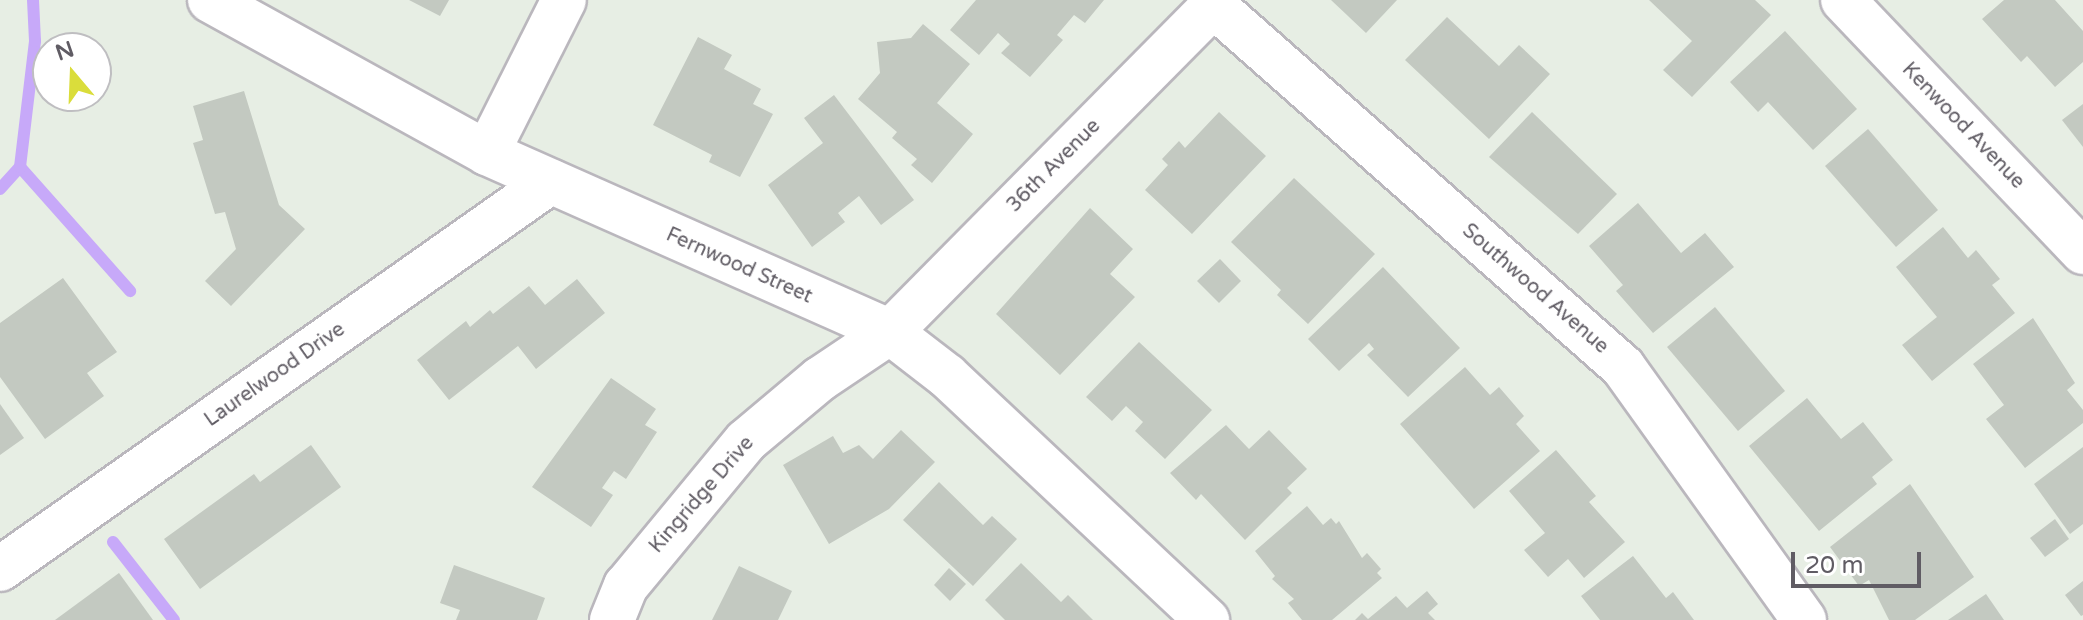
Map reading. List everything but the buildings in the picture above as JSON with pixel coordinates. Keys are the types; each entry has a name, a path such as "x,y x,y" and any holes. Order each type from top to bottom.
{"street":[{"name":"Fernwood Street","path":"210,0 487,153 890,332 947,376 1207,620"},
{"path":"487,153 564,0"},
{"name":"Kenwood Avenue","path":"1843,0 2083,252"},
{"name":"36th Avenue","path":"890,332 1216,2"},
{"name":"Southwood Avenue","path":"1216,2 1623,367 1804,620"},
{"name":"Laurelwood Drive","path":"0,569 550,182"},
{"name":"Kingridge Drive","path":"612,620 626,586 746,441 820,379 890,332"}],"waterway":[{"path":"0,189 20,167 35,41 33,0"},
{"path":"20,167 130,291"},
{"path":"113,542 174,620"}]}
